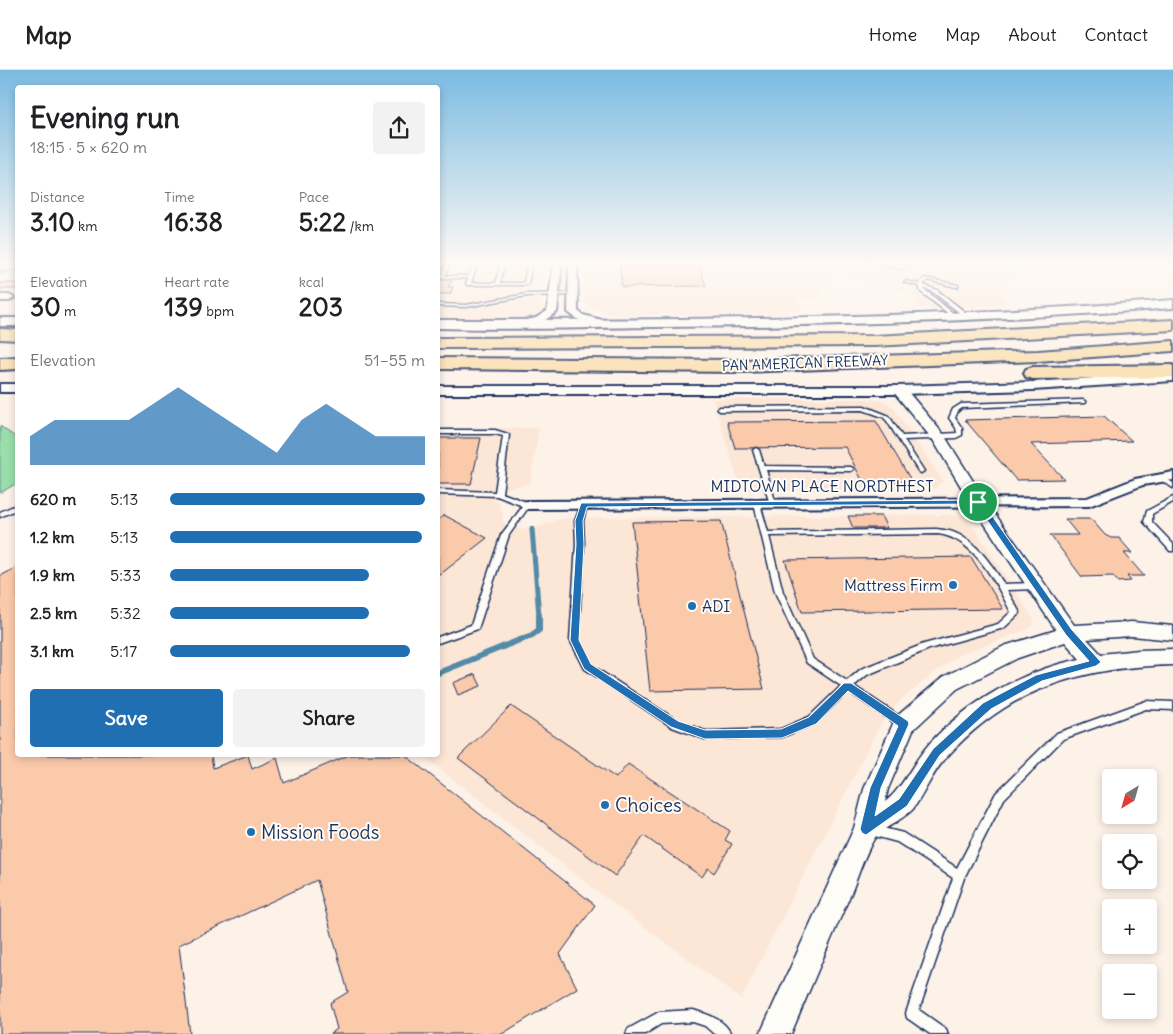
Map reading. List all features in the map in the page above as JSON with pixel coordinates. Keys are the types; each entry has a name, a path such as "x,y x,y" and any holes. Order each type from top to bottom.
{"highway":[{"path":"962,336 1005,329 1109,322 1173,314"},
{"name":"PAN AMERICAN FREEWAY","path":"440,343 874,341 1173,325"},
{"path":"0,334 15,335"},
{"path":"0,341 15,341"},
{"name":"PAN AMERICAN FREEWAY","path":"440,364 742,366 1038,356 1173,346"},
{"path":"0,364 15,364"},
{"path":"742,366 864,372 1038,373 1173,370"}],"main road":[{"path":"440,324 826,323 963,318 1128,307"},
{"path":"0,322 15,322"},
{"path":"440,390 899,390 1033,386 1173,377"},
{"path":"0,388 15,388"}],"street":[{"path":"520,324 551,315 552,307"},
{"path":"572,307 575,314 606,324"},
{"path":"899,390 939,438 978,502 1069,633 1096,662"},
{"name":"MIDTOWN PLACE NORDTHEST","path":"527,505 1089,502 1140,482 1167,476"},
{"path":"780,1032 866,829 876,788 904,724 950,683 1011,652 1069,633 1132,629 1173,632"},
{"path":"866,829 903,803 936,752 987,706 1039,678 1096,662 1154,656 1173,657"}],"lane":[{"path":"947,307 963,318"},
{"path":"951,307 963,318"},
{"path":"900,438 939,438 960,434 959,428 952,418 955,410 961,406 1083,402"},
{"path":"720,409 857,407 885,416 921,472"},
{"path":"440,432 495,432 506,435 498,494"},
{"path":"756,450 774,504"},
{"path":"762,468 851,469"},
{"path":"1167,476 1173,486"},
{"path":"440,492 498,494 527,505 505,535 475,628 440,639"},
{"path":"1173,499 1149,513 1148,522 1173,550"},
{"path":"757,504 779,592 810,660 904,724"},
{"path":"584,505 579,521 580,544 574,640 588,667 675,724 705,735 782,733 812,720 864,672 927,646 1001,626 1016,613 1002,587 968,545 952,534 936,531 765,534"},
{"path":"0,514 15,507"},
{"path":"1002,587 1037,586"},
{"path":"941,1034 912,1013 959,876 1000,796 1060,736 1146,705 1173,706"},
{"path":"866,829 899,837 959,876"},
{"path":"633,1034 659,1018 693,1016 709,1021 724,1034"}],"shaded area":[{"path":"440,307 542,307 537,316 529,318 440,318"},
{"path":"591,307 801,307 803,310 789,310 791,314 613,315"},
{"path":"919,307 967,307 921,309"},
{"path":"713,399 863,399 884,401 893,407 943,481 936,488 741,491"},
{"path":"440,428 539,428 530,484 510,487 500,493 494,501 499,503 503,517 502,522 515,528 541,527 556,520 567,518 953,515 962,517 973,526 1034,620 1033,626 959,655 900,701 879,727 741,999 598,892 425,757 440,757"}],"green space":[{"path":"0,426 15,437 15,484 0,493"}],"building":[{"path":"1104,416 1132,441 1031,444 1064,479 1016,480 965,420"},
{"path":"876,421 912,482 863,482 845,447 735,448 727,422"},
{"path":"440,438 481,438 471,484 440,484"},
{"path":"444,515 487,538 440,574 440,518"},
{"path":"848,516 881,516 887,528 853,528"},
{"path":"1065,519 1091,519 1105,535 1111,538 1119,538 1132,553 1124,553 1144,576 1127,576 1131,581 1118,582 1113,576 1082,577 1050,535 1078,535"},
{"name":"ADI","path":"721,521 764,689 650,691 632,522"},
{"path":"971,557 1003,609 802,612 785,560"},
{"name":"Mission Foods","path":"15,568 15,757 211,757 213,768 243,757 249,757 252,769 277,758 284,783 344,757 408,757 595,905 560,954 577,988 502,1034 330,1034 337,1029 330,1003 348,992 317,880 179,945 190,1034 0,1034 0,576"},
{"path":"475,674 481,686 458,695 453,683"},
{"name":"Choices","path":"511,706 616,778 628,764 730,831 725,840 732,844 714,873 708,868 702,877 644,836 615,876 458,758"}],"waterway":[{"path":"532,529 539,616"},
{"path":"440,672 532,635 539,630 539,616"}],"place":[{"name":"Mattress Firm","path":"953,585"},
{"name":"ADI","path":"692,606"},
{"name":"Choices","path":"605,805"},
{"name":"Mission Foods","path":"251,832"}],"route":[{"path":"978,502 1069,633 1096,662 1039,678 987,706 936,752 903,803 866,829 876,788 904,724 847,686 812,720 782,733 705,735 675,724 588,667 574,640 580,544 579,521 584,505 978,502"}]}
